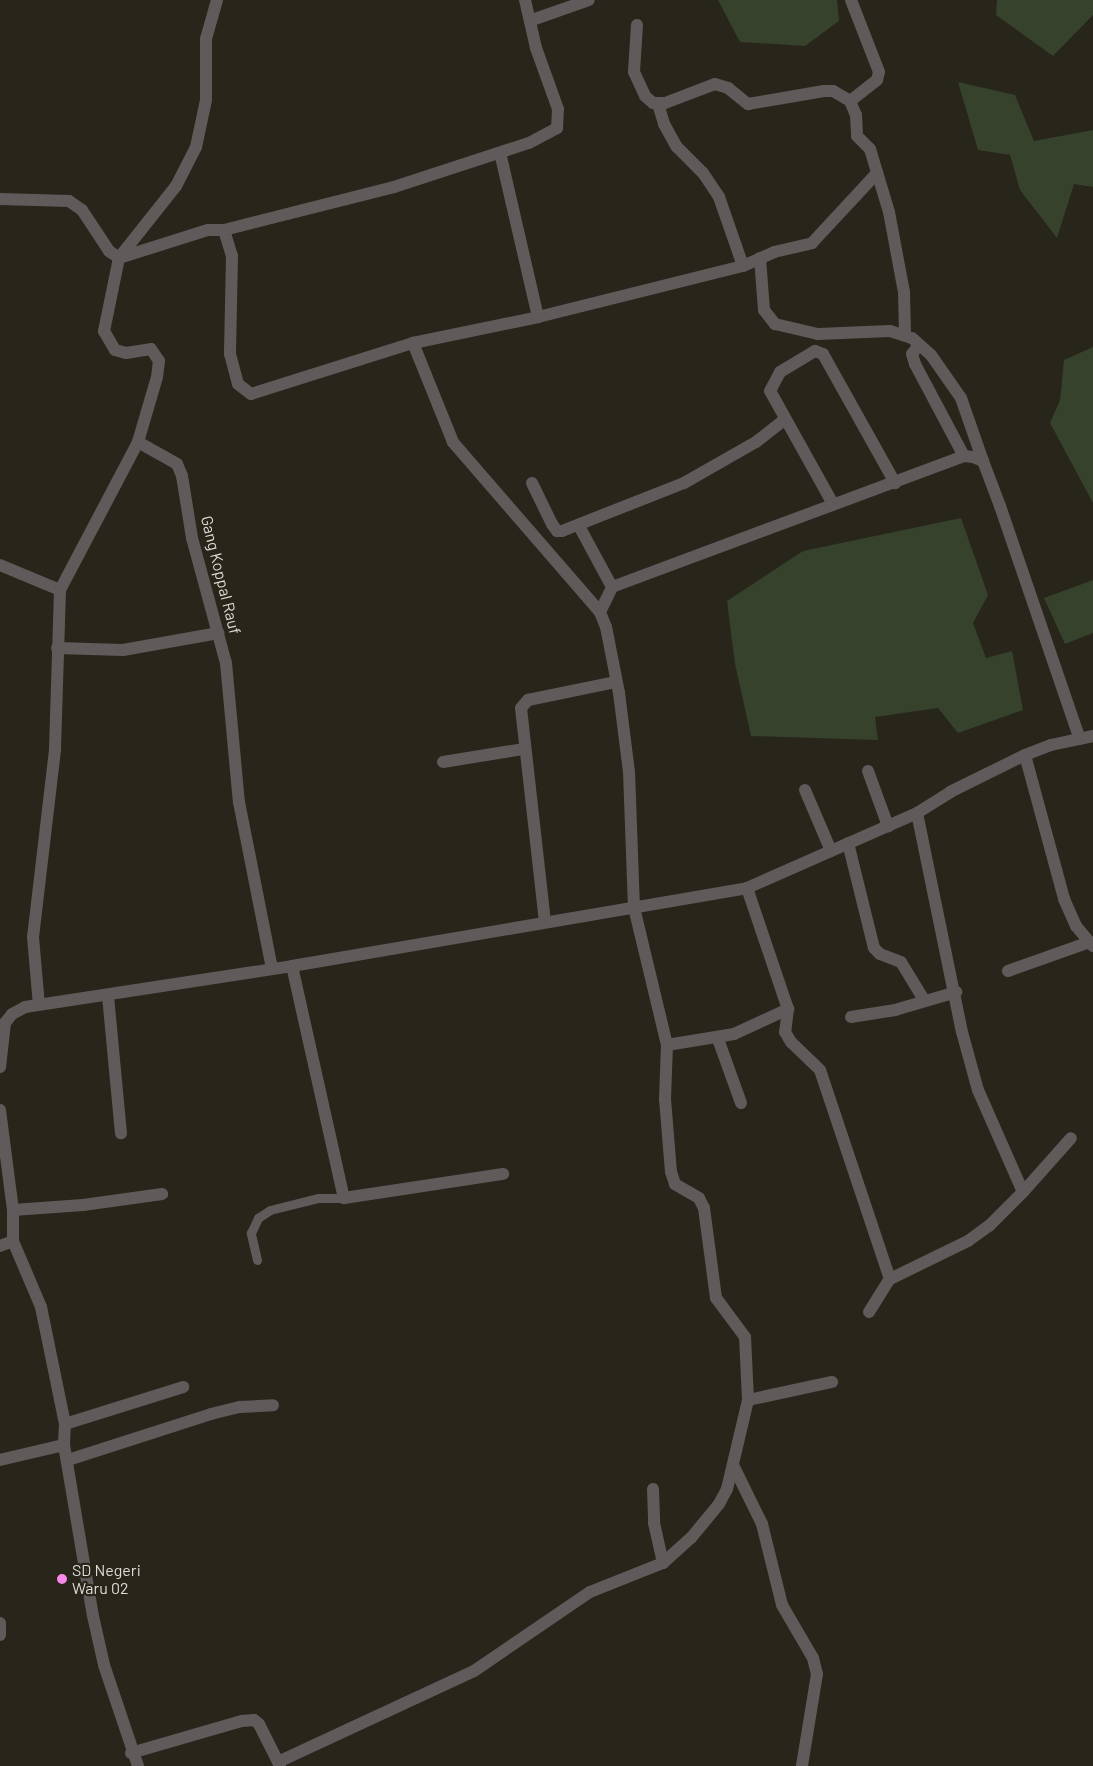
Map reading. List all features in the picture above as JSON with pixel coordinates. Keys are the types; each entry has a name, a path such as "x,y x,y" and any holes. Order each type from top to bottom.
{"street":[{"path":"39,1005 33,937 51,797 60,590 138,442 157,377 159,361 151,349 126,353 115,350 105,335 119,258 176,186 196,147 206,100 206,39 217,0"},
{"path":"119,258 208,230 224,230 394,187 529,144 557,128 558,110 536,48 532,20 526,0"},
{"path":"532,20 589,0"},
{"path":"850,101 877,80 879,72 851,0"},
{"path":"637,24 634,72 649,101 658,104 714,84 728,88 748,104 824,91 833,91 850,101 856,115 857,136 870,149 889,212 904,292 904,334"},
{"path":"658,104 664,124 677,146 703,173 719,197 743,266"},
{"path":"500,153 538,318"},
{"path":"224,230 232,256 230,354 238,384 243,391 262,392 413,343 538,318 743,266 760,258 812,243 877,173"},
{"path":"0,199 69,201 82,210 109,251 119,258"},
{"path":"760,258 764,310 774,324 818,334 890,331 904,334 931,355 961,398 1022,565 1080,739"},
{"path":"131,1753 242,1721 254,1720 260,1724 279,1764 474,1671 590,1592 663,1563 691,1538 719,1504 733,1465 748,1400 745,1337 716,1298 704,1208 699,1198 680,1188 673,1178 666,1099 667,1045 634,908 629,772 606,627 600,612 453,442 413,343"},
{"path":"919,345 912,354 915,364 964,456"},
{"path":"833,504 773,400 770,385 780,372 815,351 821,352 895,483"},
{"path":"532,483 557,530 579,526 684,483 756,442 784,420"},
{"name":"Gang Koppal Rauf","path":"138,442 177,464 182,476 192,538 218,633 229,682 240,802 272,969"},
{"path":"600,612 612,587 964,456 983,461"},
{"path":"579,526 612,587"},
{"path":"0,565 60,590"},
{"path":"57,648 122,650 218,633"},
{"path":"545,922 520,715 524,703 616,682"},
{"path":"0,1067 5,1023 12,1014 39,1005 108,996 292,966 747,888 917,814 950,792 1025,755 1093,736"},
{"path":"443,762 523,749"},
{"path":"1008,970 1091,944 1076,926 1058,882 1025,755"},
{"path":"868,771 888,826"},
{"path":"805,790 831,850"},
{"path":"917,814 978,1090 1023,1192"},
{"path":"848,843 874,948 880,954 901,962 924,1000"},
{"path":"747,888 788,1009 785,1032 791,1042 820,1070 890,1279"},
{"path":"292,966 344,1198 503,1174"},
{"path":"851,1017 895,1010 956,992"},
{"path":"108,996 121,1132"},
{"path":"667,1045 718,1039 788,1009"},
{"path":"718,1039 741,1103"},
{"path":"0,1110 13,1210 13,1241 41,1307 65,1424 64,1445 93,1616 104,1665 131,1753 138,1766"},
{"path":"869,1312 890,1279 968,1242 989,1226 1023,1192 1071,1138"},
{"path":"13,1210 83,1205 162,1194"},
{"path":"0,1246 13,1241"},
{"path":"748,1400 832,1382"},
{"path":"65,1424 183,1386"},
{"path":"68,1460 211,1414 240,1407 273,1405"},
{"path":"0,1460 64,1445"},
{"path":"733,1465 768,1541 782,1605 813,1658 817,1674 802,1766"},
{"path":"653,1489 654,1523 663,1563"},
{"path":"0,1623 0,1635"}],"lane":[{"path":"257,1260 252,1233 258,1218 270,1210 318,1198 344,1198"}],"green space":[{"path":"718,0 837,0 839,21 805,46 740,42"},
{"path":"997,0 1093,0 1093,15 1053,56 996,15"},
{"path":"958,82 1015,95 1034,141 1093,130 1093,187 1074,184 1057,238 1020,190 1010,155 978,150"},
{"path":"1093,347 1093,503 1050,423 1060,400 1064,360"},
{"path":"961,518 988,595 973,623 986,658 1012,651 1023,710 958,733 938,708 875,717 878,740 751,736 735,664 727,601 803,551"},
{"path":"1093,580 1093,633 1065,644 1044,598"}],"place":[{"name":"SD Negeri Waru 02","path":"62,1579"}]}
